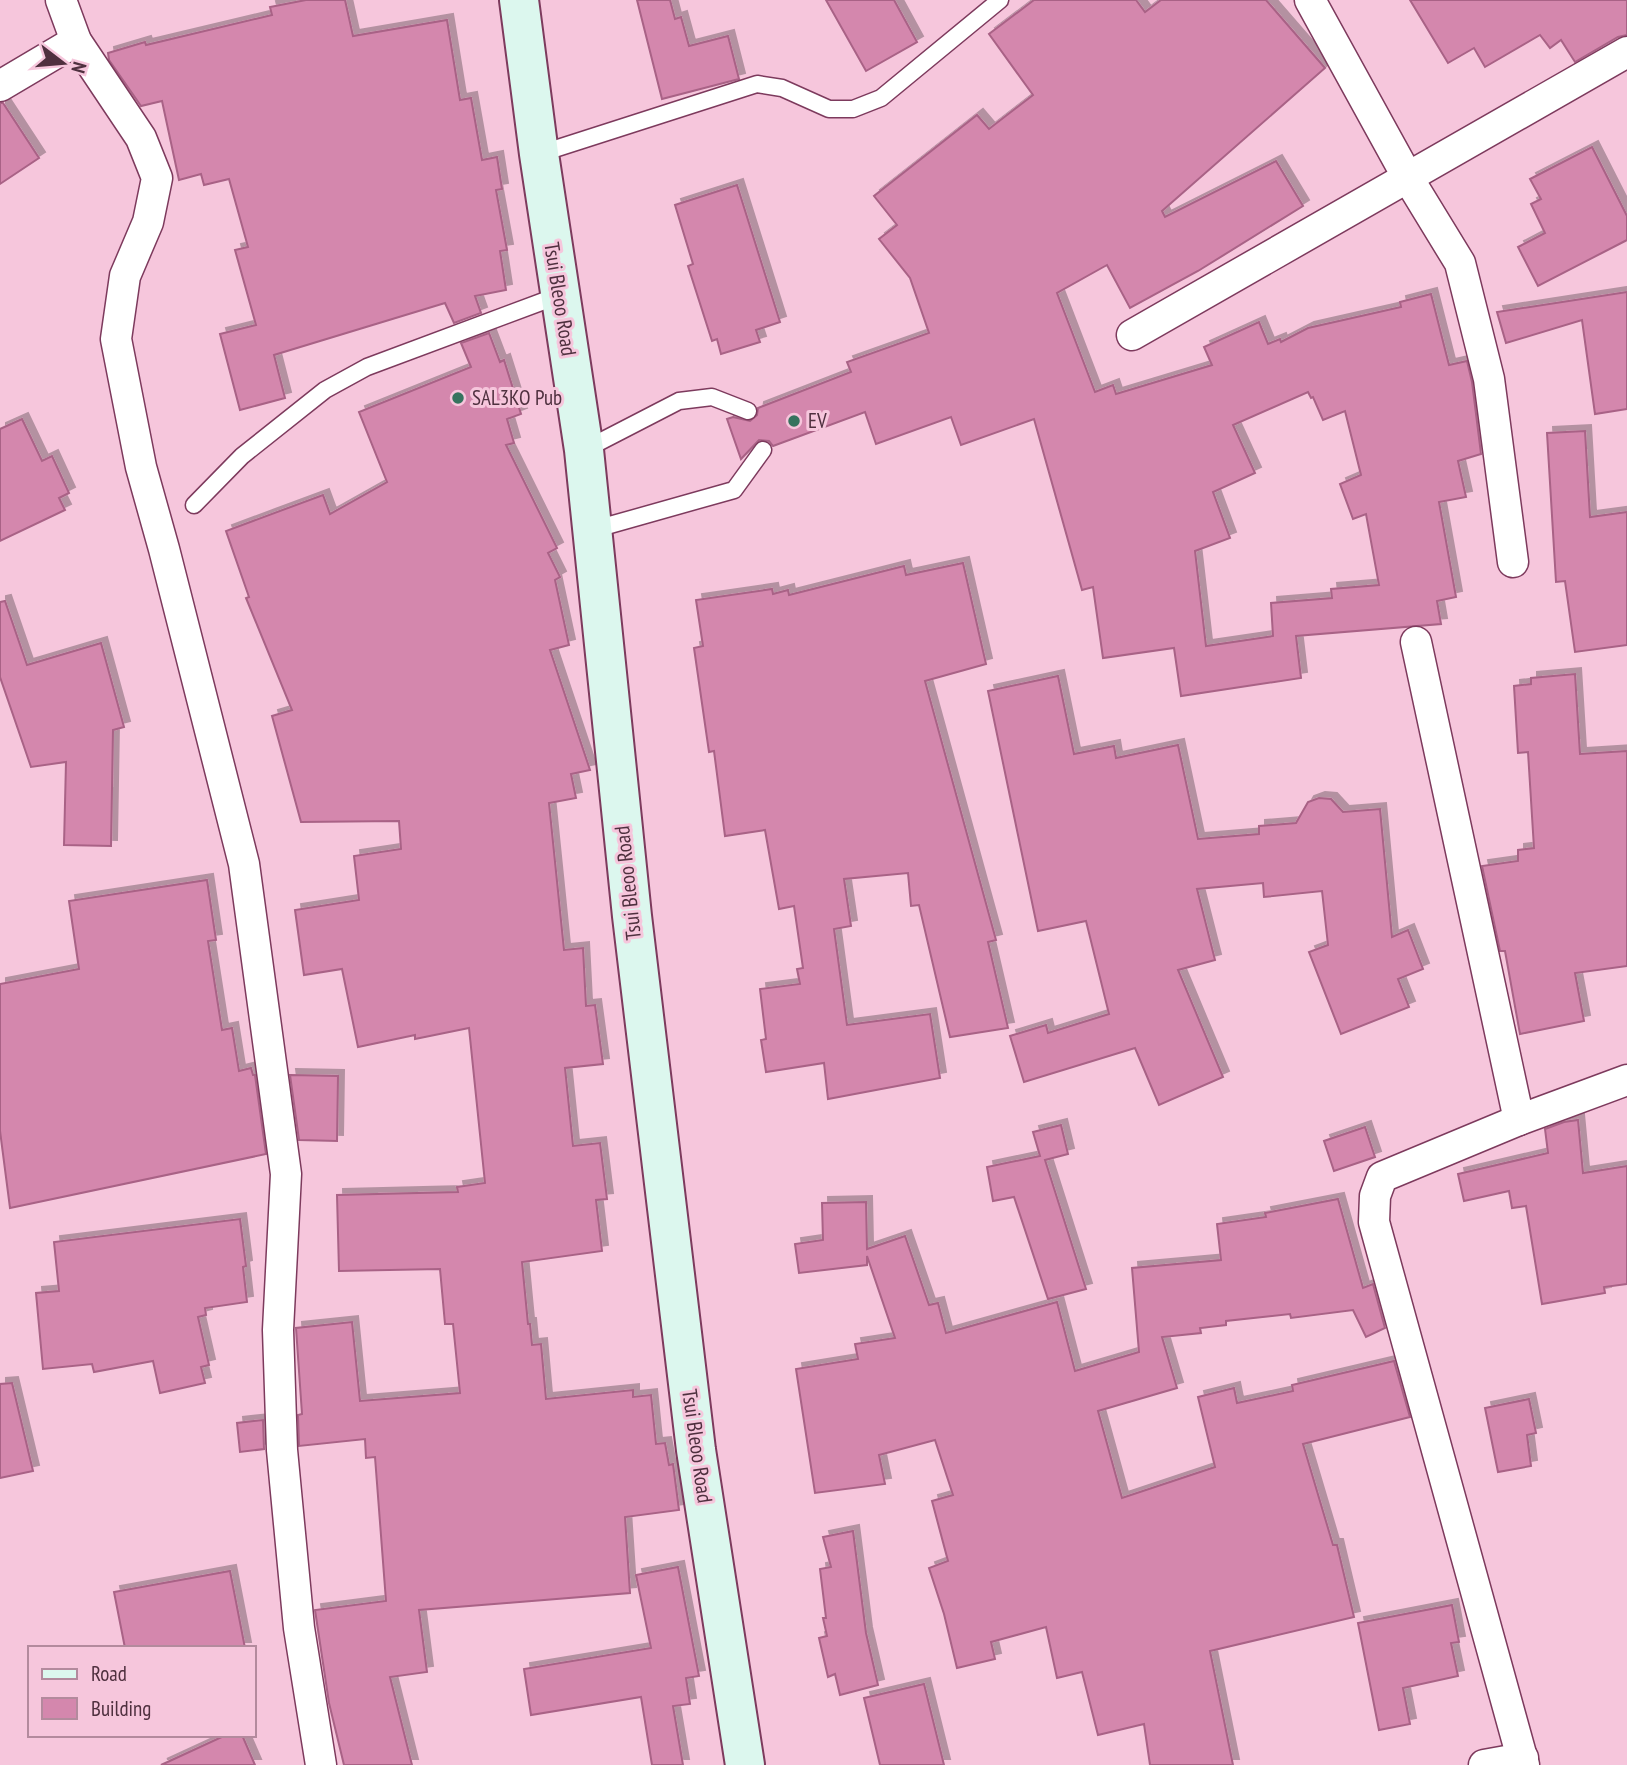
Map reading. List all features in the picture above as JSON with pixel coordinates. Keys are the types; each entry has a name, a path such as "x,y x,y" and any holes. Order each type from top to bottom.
{"street":[{"path":"61,0 76,41 141,138 157,178 148,222 125,276 116,340 141,467 244,864 285,1174 278,1330 282,1450 299,1628 321,1765"},
{"name":"Tsui Bleoo Road","path":"519,0 538,155 584,450 590,530 632,916 694,1436 745,1765"},
{"path":"1310,0 1408,178 1460,263 1489,379 1513,562"},
{"path":"0,86 76,41"},
{"path":"1132,335 1627,52"},
{"path":"1416,642 1519,1120"},
{"path":"1484,1765 1523,1762 1374,1222 1375,1196 1382,1177 1519,1120 1627,1080"}],"lane":[{"path":"538,155 757,84 782,88 829,109 853,109 881,98 1000,0"},
{"path":"194,505 242,456 324,390 367,367 560,295"},
{"path":"584,450 679,401 712,397 748,411"},
{"path":"590,530 734,490 763,450"}],"building":[{"path":"306,0 345,0 353,36 447,20 460,100 471,98 482,160 497,157 502,189 496,190 507,250 500,251 506,290 475,296 481,313 454,323 445,303 274,355 285,398 240,410 220,334 256,325 235,250 248,247 229,179 204,185 201,174 179,180 162,101 141,106 109,60 108,53 145,42 146,45 272,15 270,7"},
{"path":"637,0 670,0 675,19 681,17 689,46 728,36 739,79 662,99"},
{"path":"826,0 894,0 917,42 866,71"},
{"path":"1034,0 1136,0 1145,12 1161,0 1266,0 1325,68 1162,211 1165,217 1276,161 1303,206 1198,271 1130,308 1107,265 1057,293 1095,392 1113,385 1116,394 1212,365 1204,347 1259,322 1268,344 1280,339 1281,342 1308,328 1401,307 1400,302 1431,294 1449,365 1467,361 1481,454 1458,461 1466,497 1439,502 1456,597 1437,601 1441,624 1296,636 1301,678 1181,696 1174,648 1103,658 1093,587 1082,590 1034,419 961,445 951,417 876,444 865,412 773,446 769,441 759,440 741,459 727,419 733,417 750,421 757,415 758,408 851,372 847,362 929,333 910,278 879,239 897,225 874,196 977,115 989,129 1033,95 989,34","holes":["1308,392 1311,398 1313,397 1323,420 1345,411 1361,475 1340,484 1353,519 1366,514 1379,585 1331,589 1332,598 1271,603 1273,636 1206,646 1195,551 1230,538 1213,492 1255,473 1233,425"]},
{"path":"1410,0 1627,0 1627,35 1618,37 1575,62 1561,40 1550,48 1540,35 1485,67 1474,48 1448,63"},
{"path":"0,103 3,103 39,158 0,184"},
{"path":"1592,147 1627,216 1627,240 1538,286 1518,247 1545,233 1531,204 1541,199 1530,179"},
{"path":"737,185 780,322 756,330 760,342 721,354 717,339 712,341 688,266 693,264 675,205"},
{"path":"1627,292 1627,409 1595,414 1582,320 1506,343 1497,312"},
{"path":"489,333 500,362 504,360 521,414 507,419 514,443 506,445 557,548 548,553 560,577 555,580 569,645 550,650 590,770 571,774 576,798 549,803 564,950 583,948 586,1006 595,1005 603,1064 565,1068 573,1146 600,1143 607,1199 596,1200 602,1251 522,1262 528,1324 532,1345 541,1344 546,1399 633,1390 633,1397 651,1395 656,1444 665,1443 669,1465 673,1464 679,1510 625,1517 630,1593 419,1610 427,1672 390,1677 412,1765 344,1765 329,1703 315,1610 386,1601 375,1457 366,1458 365,1439 299,1446 298,1415 302,1414 296,1328 352,1322 360,1401 460,1393 453,1324 445,1324 440,1269 339,1271 337,1195 458,1192 457,1187 485,1183 469,1028 415,1039 415,1035 358,1047 342,969 304,975 295,910 359,900 354,856 401,849 399,821 301,822 272,716 292,710 246,598 249,597 226,531 323,495 330,514 387,482 359,412 471,367 461,343"},
{"path":"22,419 42,461 52,456 69,493 59,498 65,510 0,541 0,429"},
{"path":"1585,431 1590,517 1627,512 1627,645 1575,652 1565,581 1556,582 1547,433"},
{"path":"963,563 986,664 925,681 996,940 988,942 1008,1028 950,1037 919,905 911,906 908,873 844,879 851,926 834,929 847,1025 930,1014 940,1078 828,1099 824,1063 766,1072 761,1040 766,1039 760,989 800,984 797,969 803,968 794,906 779,909 765,830 725,836 714,751 709,752 694,648 703,646 696,600 772,589 773,594 788,590 789,595 904,566 906,575"},
{"path":"5,601 27,665 101,643 124,727 113,730 111,846 64,845 66,762 31,767 0,677 0,602"},
{"path":"1575,674 1580,754 1627,751 1627,966 1575,973 1584,1021 1520,1034 1505,951 1500,951 1482,866 1518,861 1518,850 1534,848 1528,752 1518,753 1514,686 1531,684 1531,678"},
{"path":"1058,676 1074,754 1114,746 1116,758 1178,745 1198,839 1259,834 1259,826 1296,823 1308,802 1319,798 1331,799 1343,812 1380,809 1392,937 1408,930 1423,969 1398,979 1409,1007 1341,1034 1309,952 1328,945 1322,891 1264,897 1263,883 1197,889 1215,960 1178,970 1223,1077 1159,1105 1135,1048 1024,1082 1010,1036 1046,1025 1048,1033 1109,1014 1086,921 1038,931 988,691"},
{"path":"207,880 216,940 208,941 222,1030 232,1028 239,1071 251,1068 255,1075 266,1154 10,1208 0,1131 0,984 79,969 69,901"},
{"path":"290,1075 338,1076 337,1141 299,1140"},
{"path":"1578,1120 1583,1173 1627,1166 1627,1284 1604,1287 1605,1293 1542,1304 1526,1206 1512,1208 1509,1191 1464,1201 1458,1174 1548,1153 1545,1129"},
{"path":"1061,1125 1068,1154 1045,1160 1086,1289 1048,1299 1014,1197 993,1201 987,1167 1040,1156 1033,1132"},
{"path":"1365,1127 1375,1157 1334,1171 1324,1141"},
{"path":"1338,1199 1363,1288 1373,1284 1385,1328 1366,1337 1353,1310 1291,1318 1290,1314 1226,1321 1226,1325 1200,1328 1201,1333 1162,1337 1177,1388 1098,1411 1122,1498 1215,1467 1198,1397 1234,1388 1237,1403 1293,1391 1292,1385 1394,1361 1410,1417 1303,1444 1333,1545 1337,1545 1354,1617 1210,1651 1233,1765 1150,1765 1144,1724 1098,1735 1082,1672 1057,1678 1046,1627 991,1642 995,1659 957,1668 929,1568 948,1561 932,1501 953,1495 935,1440 879,1455 885,1484 815,1493 796,1369 858,1359 855,1344 895,1338 867,1256 867,1265 799,1273 795,1244 823,1240 822,1203 866,1202 867,1249 905,1236 929,1305 938,1303 946,1333 1057,1302 1075,1371 1139,1352 1132,1268 1221,1260 1217,1224 1266,1217 1265,1213"},
{"path":"240,1219 247,1302 205,1308 206,1315 198,1317 209,1365 201,1367 205,1383 160,1393 153,1361 94,1372 92,1364 43,1369 36,1293 59,1291 54,1242"},
{"path":"12,1383 33,1471 0,1478 0,1384"},
{"path":"1529,1399 1536,1433 1527,1435 1531,1466 1498,1472 1485,1408"},
{"path":"263,1420 264,1449 240,1452 237,1423"},
{"path":"853,1531 866,1633 878,1685 840,1695 835,1674 828,1677 819,1638 827,1636 823,1618 826,1618 820,1569 831,1567 823,1537"},
{"path":"678,1567 699,1676 686,1678 690,1704 673,1706 683,1765 652,1765 641,1697 531,1715 524,1669 651,1648 636,1575"},
{"path":"230,1571 245,1646 125,1646 114,1592"},
{"path":"1452,1605 1459,1642 1451,1643 1458,1676 1403,1688 1410,1724 1379,1730 1358,1623"},
{"path":"924,1684 944,1765 880,1765 864,1698"},
{"path":"222,1737 243,1737 255,1765 161,1765"}],"place":[{"name":"SAL3KO Pub","path":"458,398"},
{"name":"EV","path":"794,421"}]}
